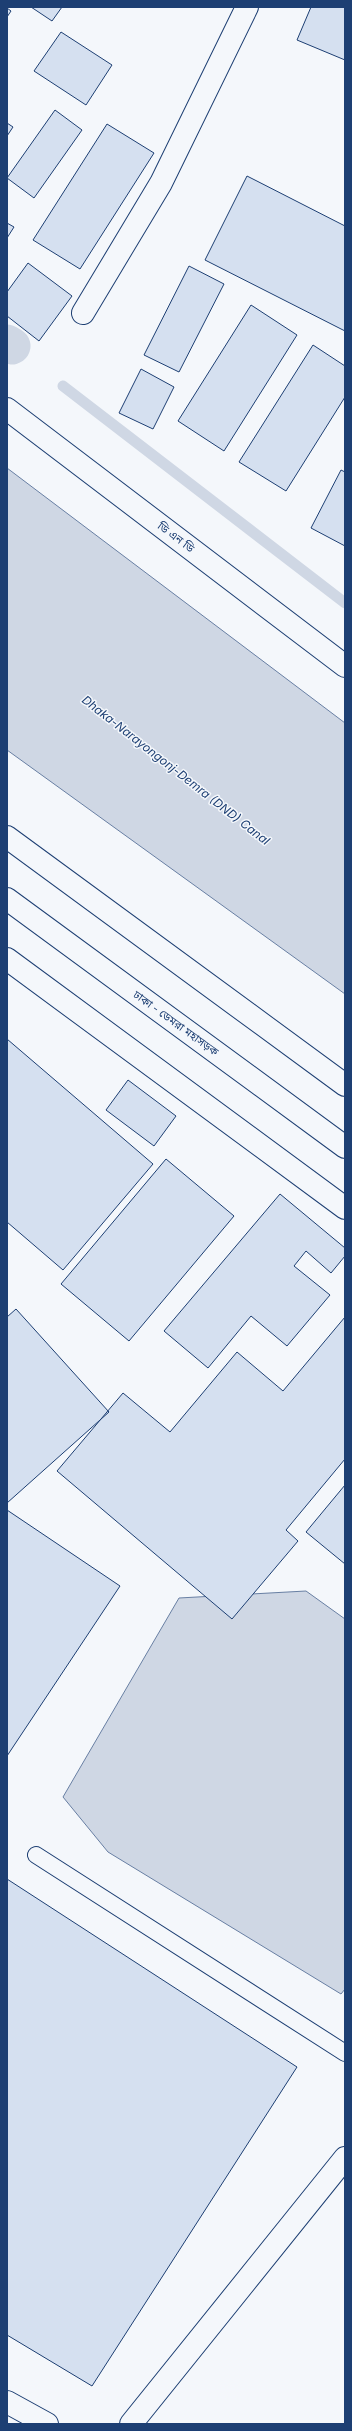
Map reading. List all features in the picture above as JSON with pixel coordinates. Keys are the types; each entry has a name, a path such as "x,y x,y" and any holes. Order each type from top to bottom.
{"street":[{"path":"83,313 161,182 247,7"},
{"name":"ডি এন ডি","path":"7,408 345,666"},
{"path":"7,838 345,1085"},
{"name":"ঢাকা - ডেমরা মহাসড়ক","path":"7,899 345,1148"},
{"path":"7,959 345,1208"},
{"path":"131,2424 345,2158"},
{"path":"7,2402 47,2424"}],"lane":[{"path":"36,1855 345,2053"}],"water":[{"name":"Dhaka-Narayongonj-Demra (DND) Canal","path":"7,468 345,723 345,994 7,750"},
{"path":"306,1591 345,1619 345,1989 341,1994 108,1852 63,1797 179,1598"}],"building":[{"path":"31,7 62,7 52,21"},
{"path":"311,7 345,7 345,60 297,40"},
{"path":"7,8 11,11 7,17"},
{"path":"61,32 112,65 86,105 34,71"},
{"path":"55,110 82,130 34,198 7,178"},
{"path":"7,123 13,127 7,136"},
{"path":"107,124 154,153 80,269 33,240"},
{"path":"247,176 345,226 345,331 205,260"},
{"path":"7,223 14,227 7,238"},
{"path":"28,263 72,296 39,341 7,316 7,292"},
{"path":"189,266 224,284 179,372 144,355"},
{"path":"251,305 297,335 224,451 178,421"},
{"path":"313,345 345,366 345,397 286,491 239,462"},
{"path":"141,369 174,387 153,429 119,413"},
{"path":"341,470 345,472 345,546 311,528"},
{"path":"7,1039 153,1164 63,1270 7,1222"},
{"path":"128,1080 176,1116 154,1146 106,1110"},
{"path":"166,1159 234,1216 129,1341 61,1284"},
{"path":"280,1194 345,1248 345,1256 331,1273 306,1251 294,1266 330,1295 287,1346 251,1316 208,1368 164,1331"},
{"path":"16,1309 109,1412 7,1503 7,1317"},
{"path":"345,1317 345,1459 286,1530 298,1541 232,1619 57,1471 123,1393 170,1432 237,1352 283,1391"},
{"path":"345,1485 345,1564 306,1532"},
{"path":"7,1510 120,1586 7,1756"},
{"path":"7,1879 297,2067 92,2386 7,2335"}],"waterway":[{"path":"7,343 12,346"},
{"path":"63,386 345,603"}]}
